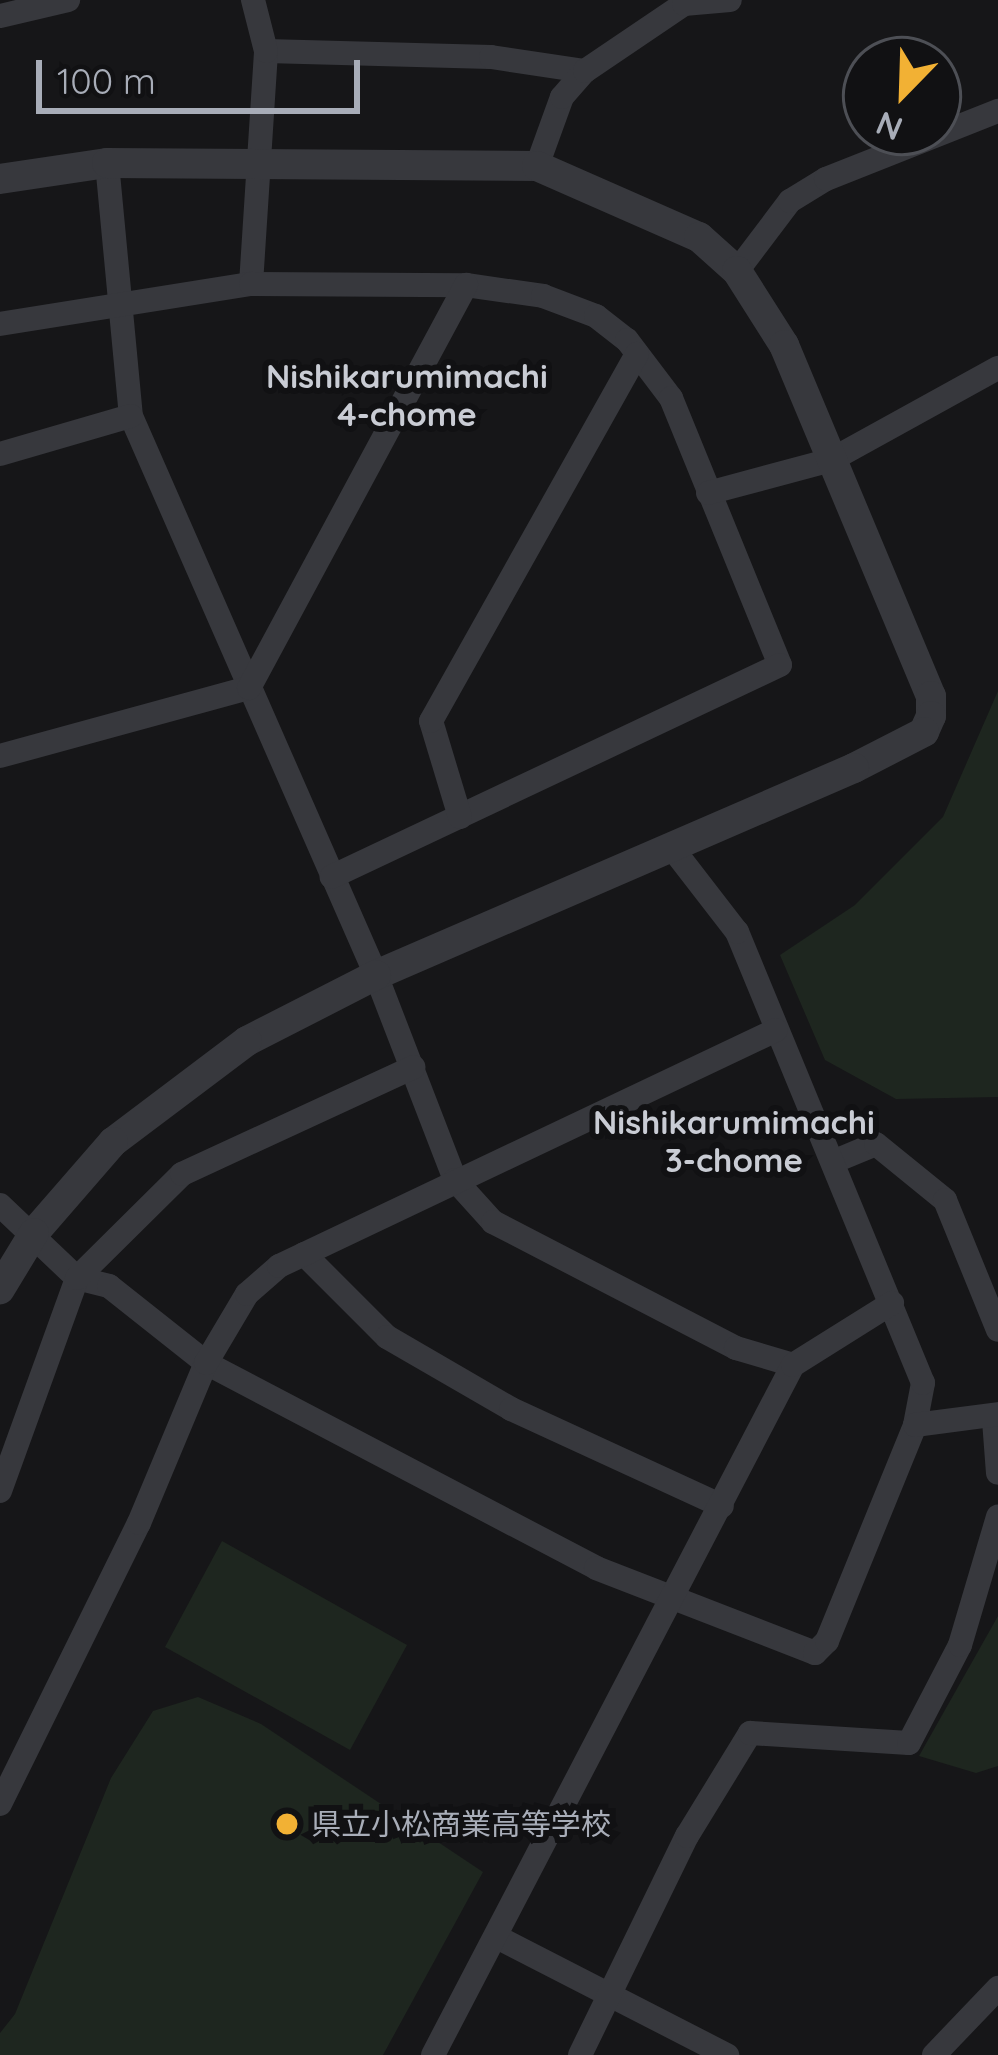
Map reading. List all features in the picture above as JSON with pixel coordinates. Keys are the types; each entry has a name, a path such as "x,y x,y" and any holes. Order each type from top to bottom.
{"street":[{"path":"0,16 68,0"},
{"path":"251,284 266,51 253,0"},
{"path":"537,166 562,97 585,71 684,4 730,0"},
{"path":"266,51 491,57 585,71"},
{"path":"736,271 790,201 808,190 998,112"},
{"path":"107,163 131,416 376,975 455,1180 493,1222 736,1348 793,1365"},
{"path":"0,179 107,163 537,166 650,209 699,237 736,271 784,345 931,696 932,716 924,732 854,768 376,975 247,1041 157,1102 34,1233 0,1289"},
{"path":"0,324 119,301 251,284 466,285 543,296 596,316 637,354 671,398 780,665 332,877"},
{"path":"0,756 249,688 466,285"},
{"path":"460,817 430,721 637,354"},
{"path":"707,493 831,460 998,368"},
{"path":"0,454 131,416"},
{"path":"0,1205 77,1278 109,1286 206,1364 672,1602 815,1652 827,1641 914,1425 923,1383 835,1161 736,932 672,848"},
{"path":"0,1804 7,1773 139,1523 206,1364 247,1294 304,1254 776,1030"},
{"path":"0,1491 77,1278 182,1174 414,1067"},
{"path":"835,1161 876,1144 945,1201 998,1330"},
{"path":"304,1254 387,1337 511,1409 722,1506"},
{"path":"434,2055 793,1365 892,1303"},
{"path":"914,1425 996,1417 998,1473"},
{"path":"580,2055 687,1836 750,1733 909,1743 960,1645 998,1517"},
{"path":"497,1937 719,2052"},
{"path":"934,2055 998,1988"}],"shaded area":[{"path":"998,691 998,1097 896,1099 825,1060 780,955 855,905 943,817"},
{"path":"222,1541 407,1645 350,1750 165,1647"},
{"path":"998,1616 998,1766 976,1773 919,1756"},
{"path":"198,1697 261,1724 483,1872 383,2055 0,2055 0,2033 15,2014 111,1778 153,1711"}],"place":[{"name":"県立小松商業高等学校","path":"287,1824"}],"district":[{"name":"Nishikarumimachi 4-chome","path":"407,395"},
{"name":"Nishikarumimachi 3-chome","path":"734,1141"}]}
